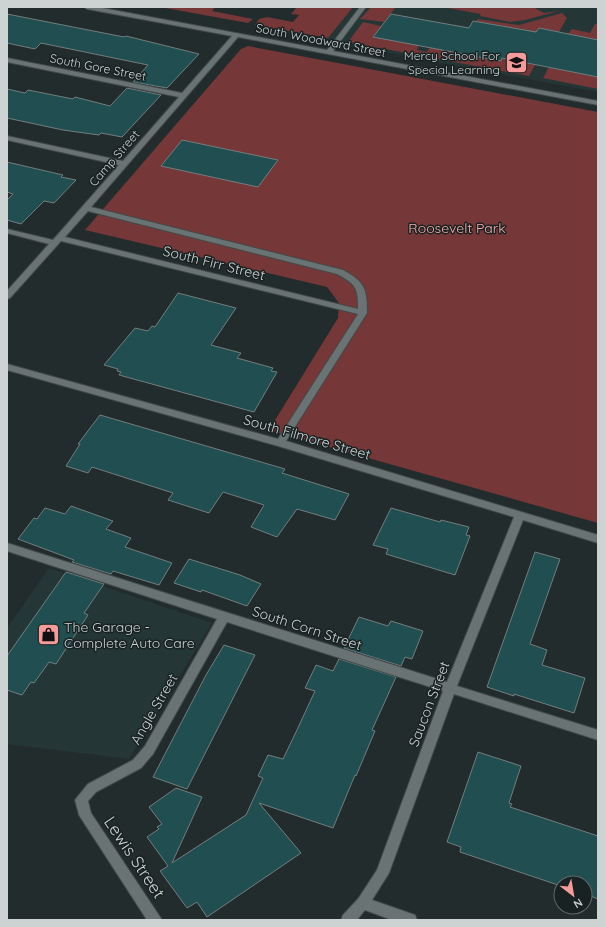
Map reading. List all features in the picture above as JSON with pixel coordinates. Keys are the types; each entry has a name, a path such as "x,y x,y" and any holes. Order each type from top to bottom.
{"street":[{"name":"South Woodward Street","path":"90,7 598,102"},
{"path":"329,52 363,7"},
{"name":"Camp Street","path":"7,296 125,164 237,35"},
{"name":"South Gore Street","path":"7,60 184,96"},
{"path":"7,138 125,164"},
{"path":"86,208 340,272 357,281 362,292 363,313 280,443"},
{"name":"South Firr Street","path":"7,231 57,240 363,313"},
{"name":"South Filmore Street","path":"7,367 280,443 598,539"},
{"name":"Saucon Street","path":"348,920 363,903 382,873 450,689 520,515"},
{"name":"South Corn Street","path":"7,547 598,735"},
{"name":"Angle Street","path":"85,815 82,800 92,788 137,764 148,750 224,617"},
{"name":"Lewis Street","path":"85,815 155,920"},
{"path":"363,903 410,920"}],"shaded area":[{"name":"Mercy School For Special Learning","path":"353,7 598,7 598,92 325,41"},
{"path":"49,568 212,623 129,759 7,744 7,628"}],"green space":[{"path":"160,7 215,7 212,11 253,19 248,23"},
{"path":"297,7 353,7 328,38 255,25 259,19 267,17 293,22 299,15 291,14"},
{"path":"371,7 396,7 384,22 360,19"},
{"path":"442,7 533,7 544,13 559,11 525,20 510,22 480,16 481,14"},
{"path":"562,13 567,18 559,32 539,28 527,50 519,29 476,21 478,19 519,25"},
{"path":"363,22 381,26 419,45 417,50 427,52 430,47 501,61 507,50 524,53 520,62 535,65 529,76 348,42"},
{"path":"595,24 598,24 598,40 568,34 572,29 590,33"},
{"name":"Roosevelt Park","path":"248,46 598,112 598,523 269,430 338,318 339,303 327,287 85,230 241,49"},
{"path":"549,67 598,77 598,89 543,78"}],"building":[{"path":"7,14 124,37 126,36 199,54 167,88 133,82 148,65 41,43 35,49 7,43"},
{"path":"391,14 469,28 473,21 536,32 539,28 598,40 598,77 502,58 501,61 373,37"},
{"path":"127,88 161,95 122,137 101,133 99,135 63,130 7,118 7,89 25,93 28,90 73,99 75,97 110,106"},
{"path":"182,140 278,160 258,187 161,166"},
{"path":"7,162 63,175 61,177 76,180 54,203 44,201 21,224 7,220 7,200 13,194 7,192"},
{"path":"178,293 236,308 211,345 241,353 237,358 273,368 271,371 277,372 254,412 119,375 121,372 117,371 118,369 104,365 135,328 148,331 152,326 155,327"},
{"path":"100,415 285,469 282,473 349,494 335,520 297,509 277,537 251,527 264,505 223,492 209,513 168,500 173,493 92,467 88,473 66,466 80,444 78,444"},
{"path":"71,506 113,521 106,529 131,538 125,547 172,563 159,585 113,571 111,574 72,562 74,560 18,539 34,518 37,519 45,508 65,514"},
{"path":"391,508 440,522 441,520 469,527 466,535 470,536 455,575 386,554 388,549 373,545"},
{"path":"535,552 560,559 530,644 547,650 542,665 585,678 574,713 487,687"},
{"path":"189,559 240,575 261,584 247,606 202,590 201,592 174,583"},
{"name":"The Garage - Complete Auto Care","path":"66,572 104,584 84,613 88,615 56,664 49,662 34,683 31,682 22,695 7,690 7,656"},
{"path":"359,617 388,626 391,621 423,631 412,659 405,657 401,666 344,648"},
{"path":"224,645 255,655 187,789 153,777 206,675"},
{"path":"339,659 396,677 372,730 375,731 333,828 259,803 301,853 207,917 197,902 187,908 160,871 168,866 147,837 159,829 157,827 162,824 149,807 176,788 202,797 172,863 246,815 263,778 258,776 268,755 283,759 296,732 315,691 305,688 316,665 333,671"},
{"path":"478,752 521,766 509,803 512,804 510,807 598,836 598,899 593,897 593,875 553,875 553,883 460,852 461,847 447,842"}],"place":[{"name":"Mercy School For Special Learning","path":"516,62"},
{"name":"The Garage - Complete Auto Care","path":"48,635"}]}
